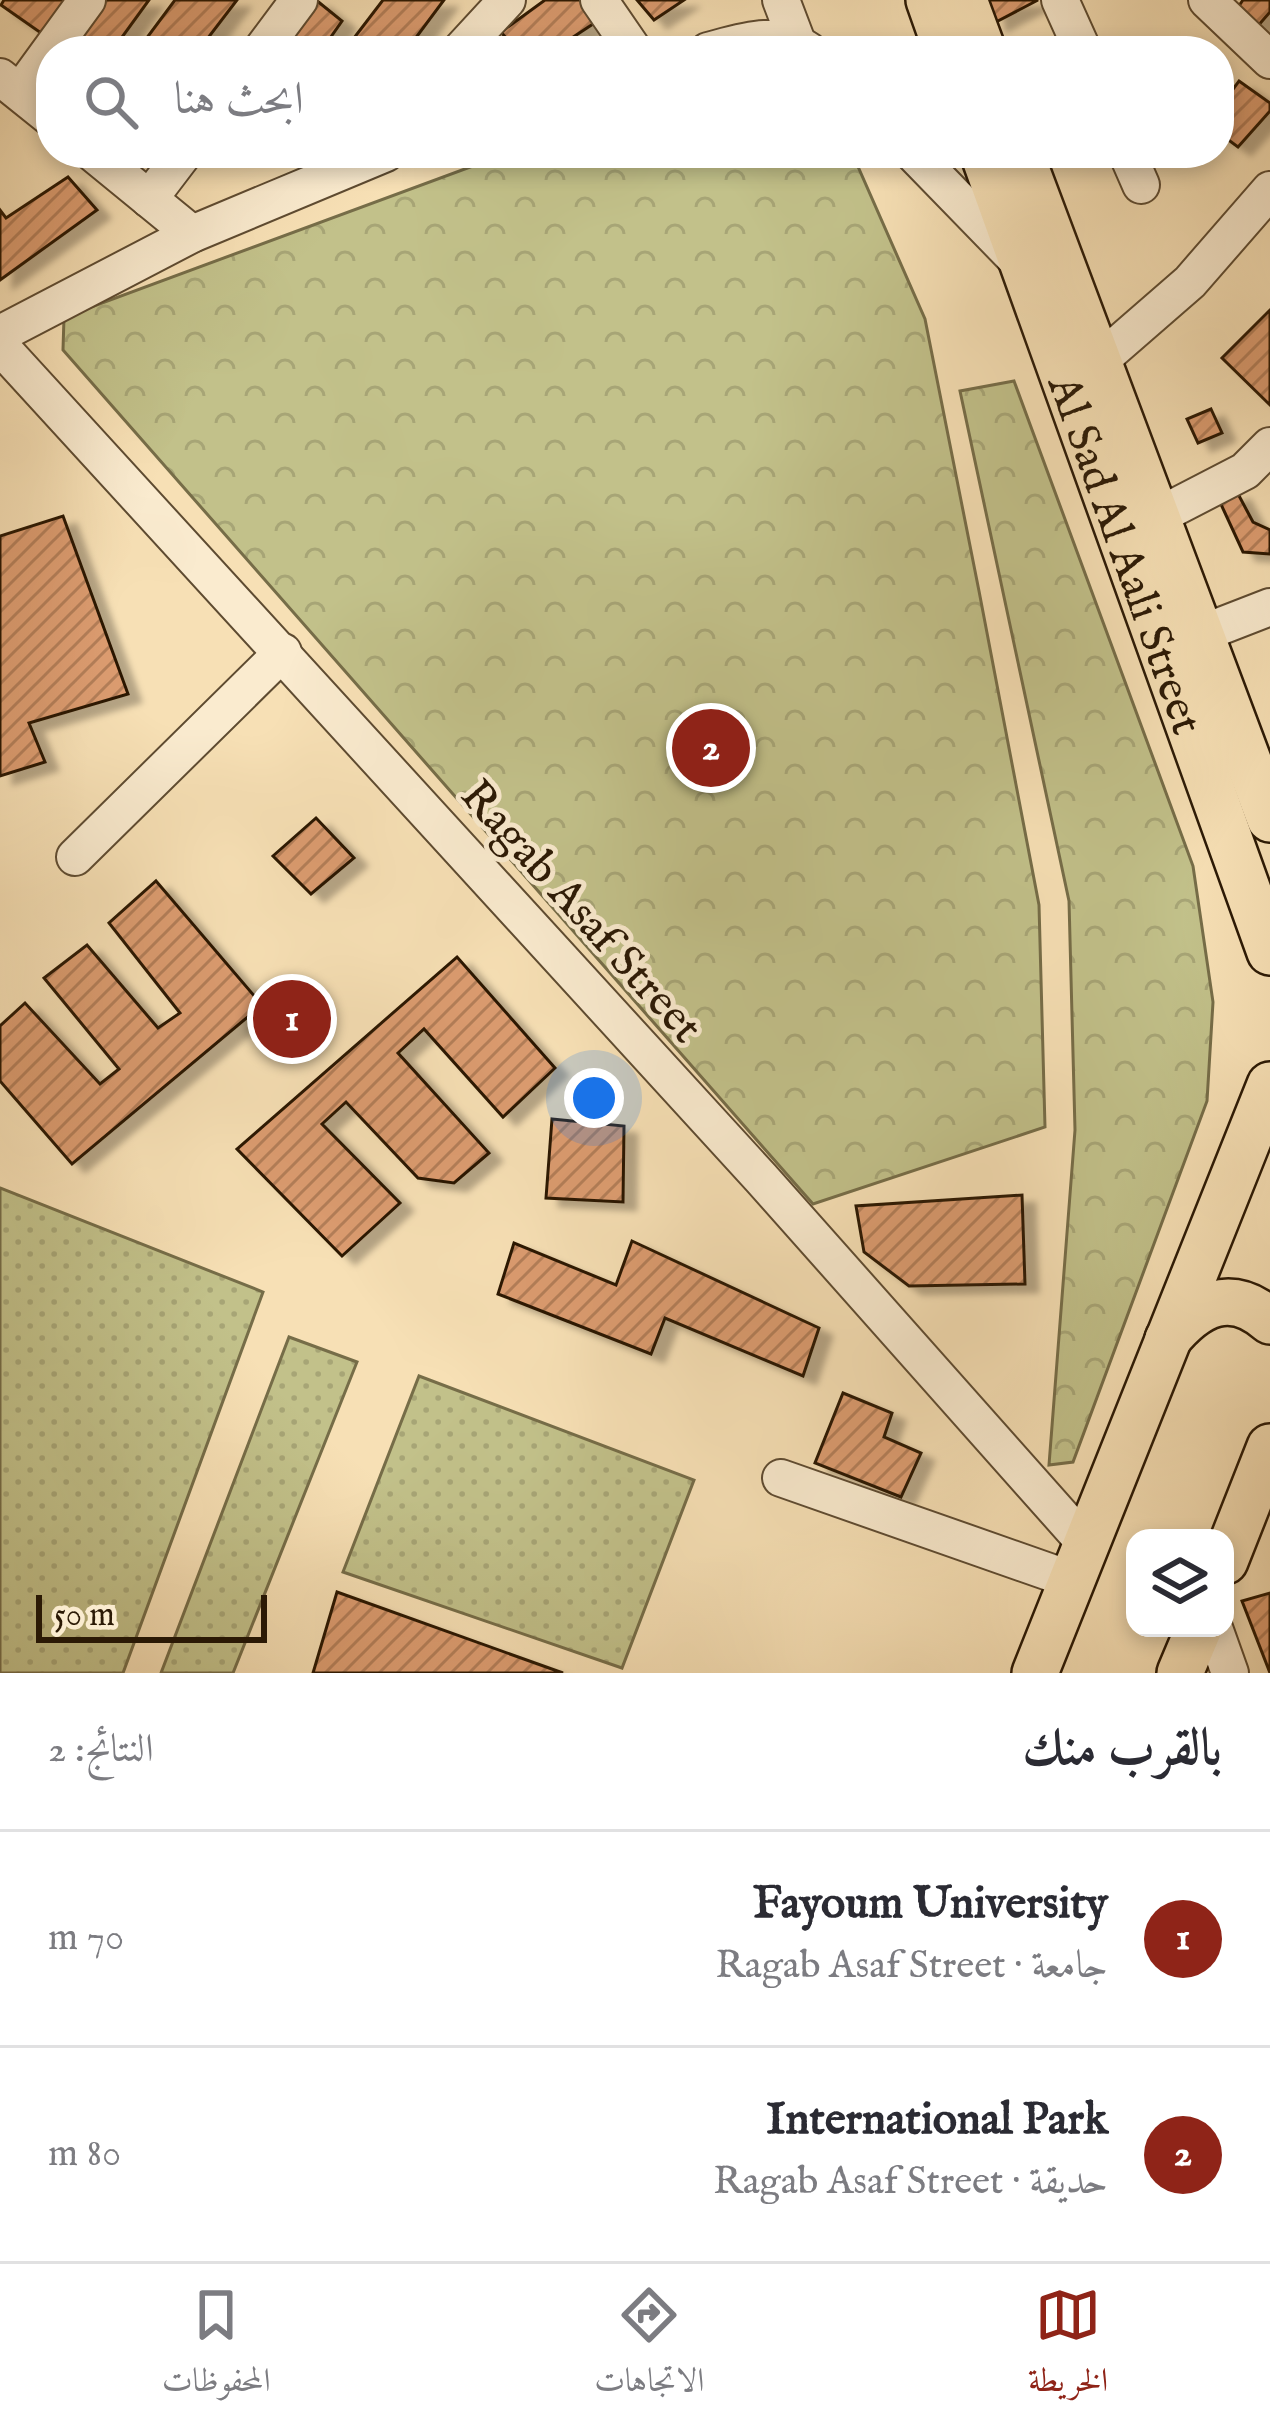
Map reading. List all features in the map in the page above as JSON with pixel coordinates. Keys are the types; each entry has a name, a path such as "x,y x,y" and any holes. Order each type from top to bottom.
{"main road":[{"name":"Al Sad Al Aali Street","path":"988,168 1270,952"},
{"name":"Al Sad Al Aali Street","path":"1026,168 1269,815"},
{"path":"1189,730 1233,715"},
{"path":"1035,1673 1270,1085"},
{"path":"1165,1342 1190,1313 1222,1301 1254,1308 1270,1321"},
{"path":"1234,1540 1268,1463"},
{"path":"1180,1673 1194,1637"}],"street":[{"path":"54,36 87,0"},
{"path":"272,36 299,0"},
{"path":"474,36 507,0"},
{"path":"599,0 624,36"},
{"path":"781,0 798,36"},
{"path":"1060,0 1076,36"},
{"path":"1208,0 1270,60"},
{"path":"36,56 10,84 36,106"},
{"path":"111,168 192,234"},
{"path":"149,199 173,168"},
{"path":"0,334 192,234 350,168"},
{"path":"928,168 1024,267"},
{"path":"1098,362 1179,293 1270,190"},
{"name":"Ragab Asaf Street","path":"0,346 283,652 1080,1562"},
{"path":"1157,516 1244,471 1270,446"},
{"path":"1203,633 1270,607"},
{"path":"76,856 283,652"},
{"path":"1224,827 1269,815"},
{"path":"781,1478 1080,1562"},
{"path":"1217,1637 1230,1673"}],"green space":[{"path":"467,168 859,168 925,319 979,591 1039,905 1045,1127 813,1204 63,350 64,317"},
{"path":"1014,381 1193,866 1213,1002 1207,1101 1073,1462 1049,1465 1075,1130 1069,901 960,391"},
{"path":"0,1188 263,1292 123,1673 0,1673"},
{"path":"289,1337 357,1362 233,1673 161,1673"},
{"path":"419,1376 694,1480 622,1668 343,1572"}],"building":[{"path":"4,0 66,0 41,33 1,5"},
{"path":"98,0 149,0 123,36 73,36"},
{"path":"175,0 237,0 209,36 148,36"},
{"path":"316,0 342,21 332,36 284,36"},
{"path":"383,0 444,0 417,36 355,36"},
{"path":"545,0 586,0 599,20 575,36 504,36 501,32"},
{"path":"637,0 684,0 654,20"},
{"path":"989,0 1038,0 994,23"},
{"path":"1243,0 1270,0 1270,12 1249,36 1230,19"},
{"path":"1239,81 1270,103 1270,111 1238,147 1234,144 1234,88"},
{"path":"68,177 97,210 0,280 0,210 6,218"},
{"path":"1270,310 1270,405 1222,358"},
{"path":"1211,409 1222,433 1198,443 1187,419"},
{"path":"1237,492 1253,522 1270,530 1270,554 1243,552 1219,500"},
{"path":"63,516 128,694 29,723 45,762 0,776 0,536"},
{"path":"316,818 354,858 311,894 273,856"},
{"path":"156,881 262,1005 72,1164 0,1081 0,1026 25,1003 100,1084 119,1069 44,978 87,945 158,1028 180,1013 109,923"},
{"path":"457,957 555,1068 503,1117 424,1029 398,1053 489,1153 454,1183 418,1178 346,1102 322,1124 400,1203 342,1256 237,1149"},
{"path":"552,1119 624,1126 623,1202 546,1198"},
{"path":"1022,1195 1025,1284 909,1286 864,1252 856,1206"},
{"path":"632,1241 819,1328 803,1376 665,1318 651,1354 498,1294 514,1243 616,1285"},
{"path":"843,1393 892,1413 884,1437 921,1453 901,1497 815,1463"},
{"path":"337,1592 563,1673 313,1673"},
{"path":"1270,1593 1270,1673 1242,1601"}],"place":[{"name":"International Park","path":"711,748"},
{"name":"Fayoum University","path":"292,1019"}]}
